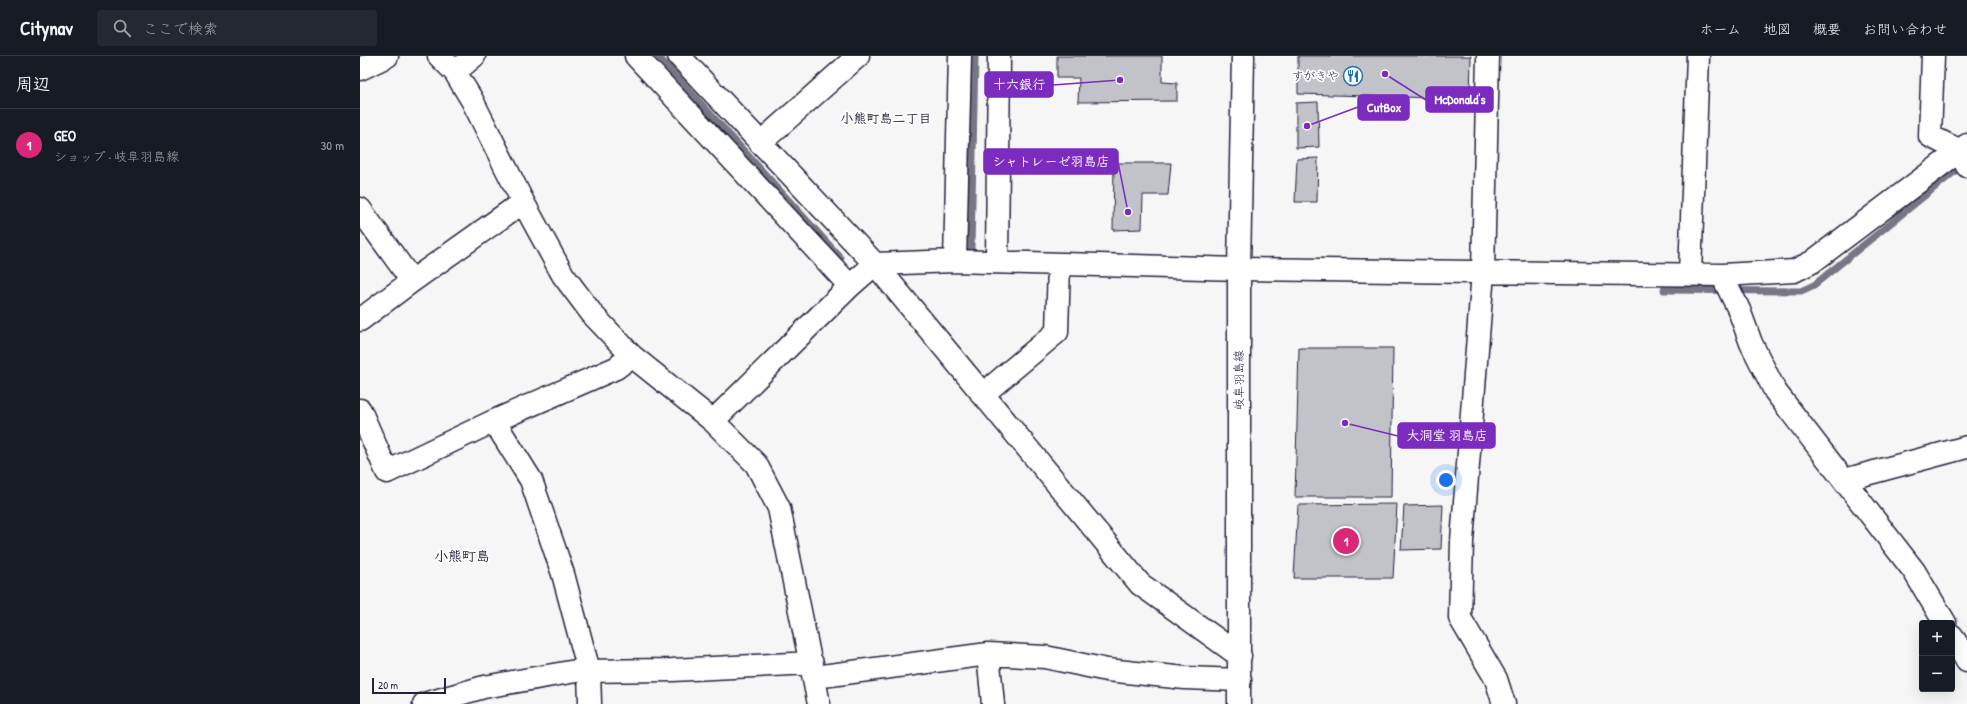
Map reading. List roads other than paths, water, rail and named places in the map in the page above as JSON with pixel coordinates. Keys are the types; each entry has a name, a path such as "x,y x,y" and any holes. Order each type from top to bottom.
{"street":[{"path":"360,69 387,56"},
{"path":"439,56 455,72 472,100 523,202 563,275 593,315 632,356 713,421 756,464 779,508 819,704"},
{"path":"455,72 474,56"},
{"path":"636,56 713,117 760,144 875,264 982,396 1140,584 1240,656"},
{"path":"679,56 713,117 850,286"},
{"path":"760,144 858,56"},
{"path":"955,261 960,56"},
{"path":"997,262 1000,56"},
{"name":"岐阜羽島線","path":"1239,704 1239,269 1243,56"},
{"path":"1488,56 1483,272 1462,541 1460,618 1496,679 1504,704"},
{"path":"1690,274 1698,56"},
{"path":"713,421 850,286 875,264 955,261 1239,269 1722,275 1794,271 1812,262 1965,154 1930,136 1933,56"},
{"path":"360,320 523,202"},
{"path":"360,209 412,281"},
{"path":"982,396 1057,332 1059,264"},
{"path":"1722,275 1739,310 1751,343 1775,391 1914,571 1943,620"},
{"path":"360,410 387,472 494,421 616,368 632,356"},
{"path":"494,421 532,480 563,574 589,671 590,704"},
{"path":"1844,480 1967,447"},
{"path":"1955,641 1967,661"},
{"path":"424,704 484,687 576,671 813,670 988,654 1046,657 1107,670 1185,678 1240,680"},
{"path":"988,654 994,704"}],"waterway":[{"path":"658,56 841,258"},
{"path":"971,251 975,56"},
{"path":"1664,290 1801,291 1814,285 1964,164"}],"place":[{"name":"McDonald's","path":"1385,74"},
{"name":"すがきや","path":"1353,76"},
{"name":"十六銀行","path":"1120,80"},
{"name":"CutBox","path":"1307,126"},
{"name":"シャトレーゼ羽島店","path":"1128,212"},
{"name":"大洞堂 羽島店","path":"1345,423"},
{"name":"GEO","path":"1346,541"}],"district":[{"name":"小熊町島二丁目","path":"886,118"},
{"name":"小熊町島","path":"462,556"}]}
